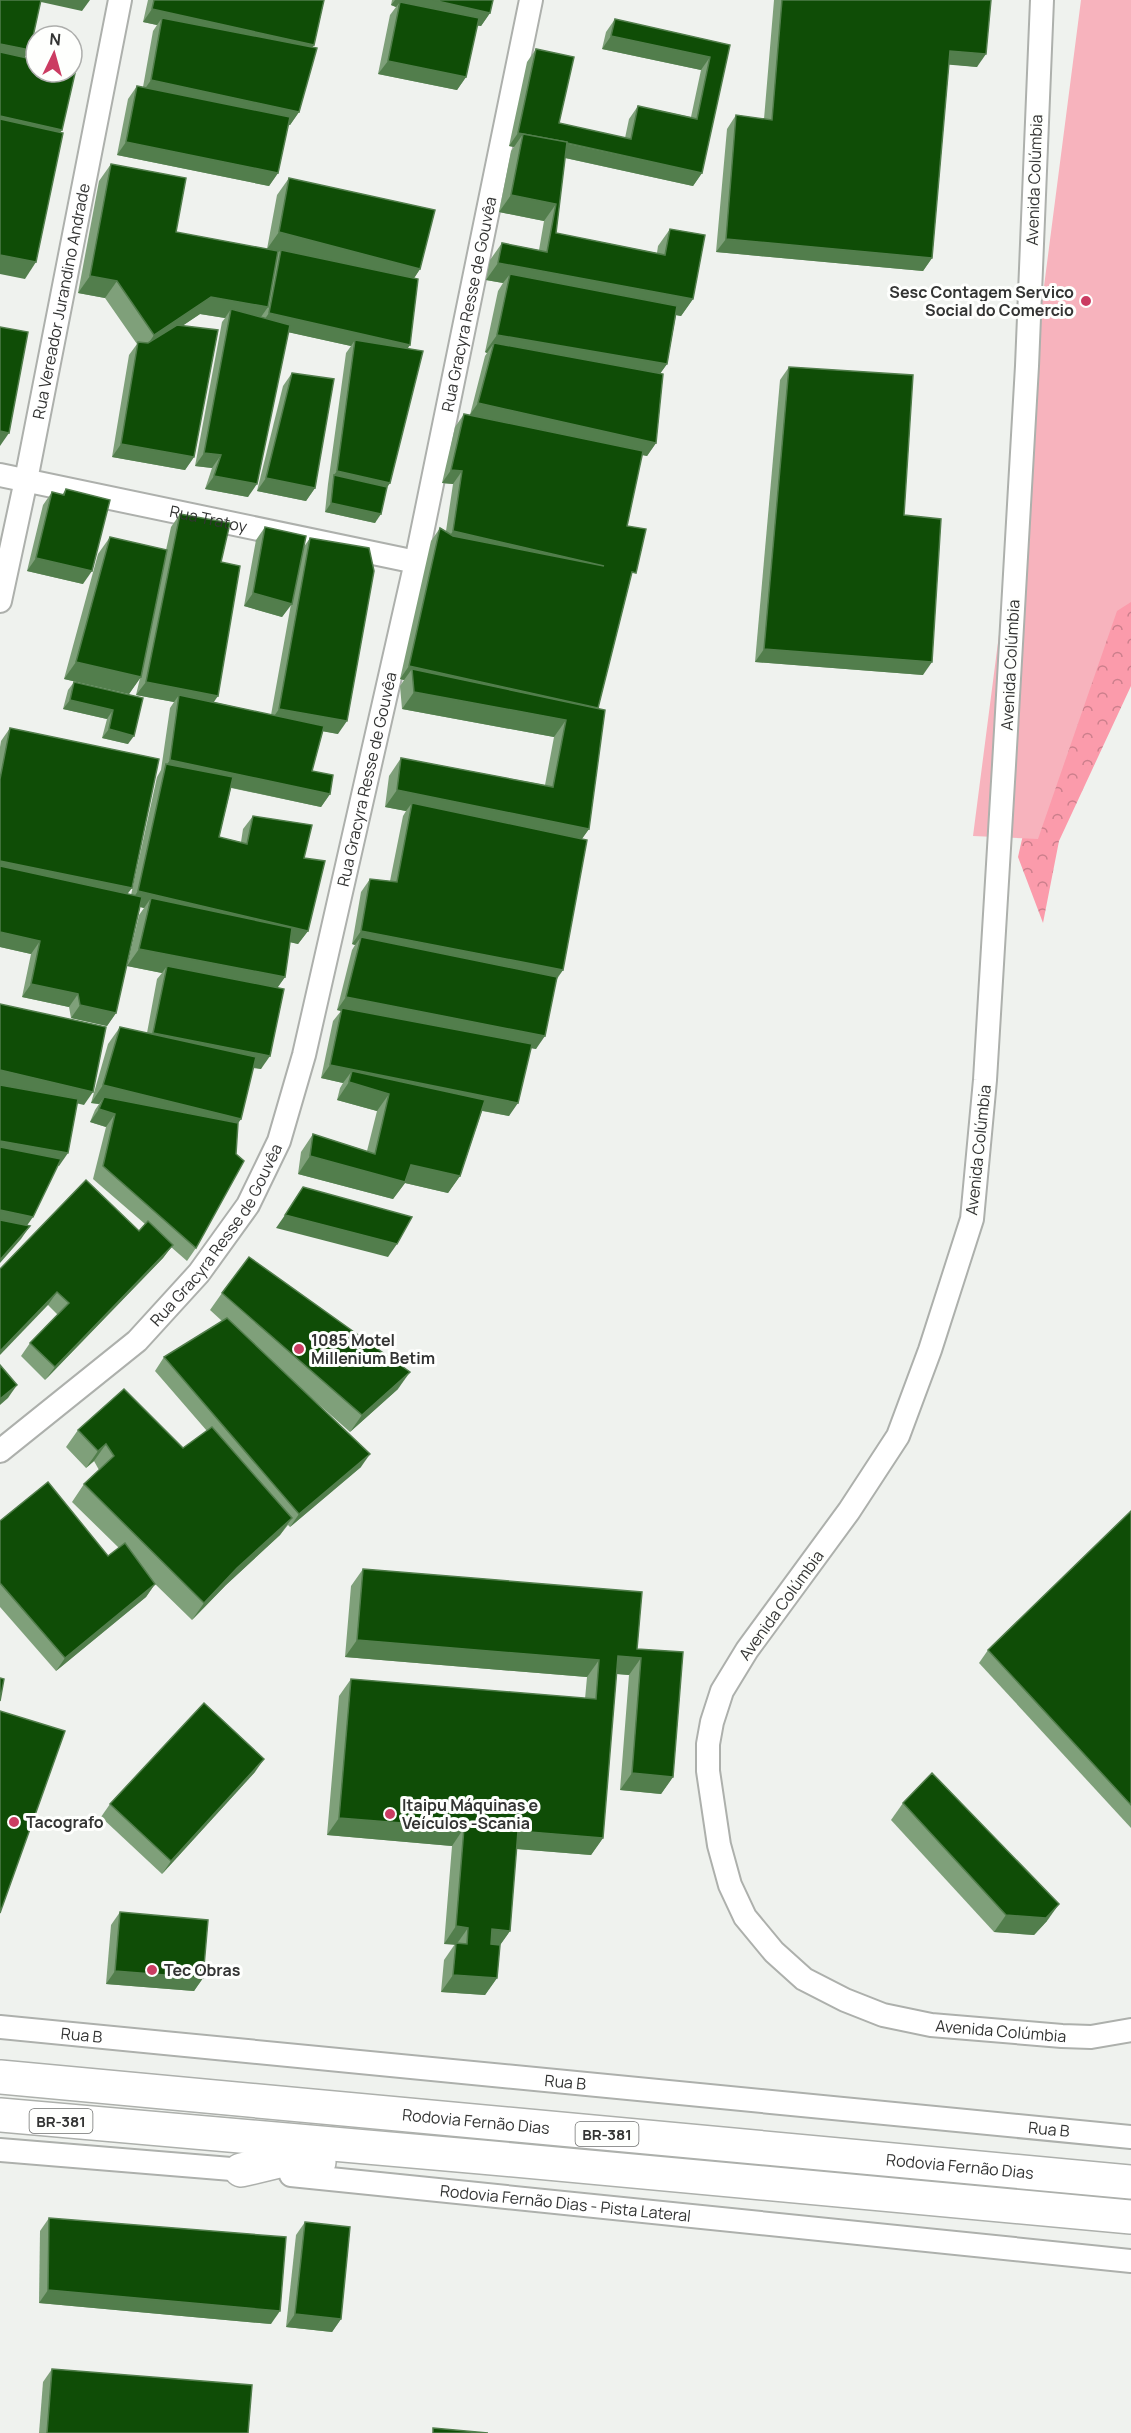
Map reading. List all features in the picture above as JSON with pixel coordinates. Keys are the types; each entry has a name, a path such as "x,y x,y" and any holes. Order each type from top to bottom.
{"highway":[{"name":"Rodovia Fernão Dias","path":"0,2077 1131,2182"},
{"name":"Rodovia Fernão Dias","path":"0,2115 1131,2217"},
{"path":"241,2170 279,2161 454,2163 482,2157"}],"street":[{"name":"Rua Vereador Jurandino Andrade","path":"0,601 26,480 120,0"},
{"name":"Rua Gracyra Resse de Gouvêa","path":"0,1451 138,1341 198,1273 248,1205 279,1140 304,1055 416,562 531,0"},
{"name":"Avenida Colúmbia","path":"1042,0 1027,366 985,1080 972,1219 930,1350 898,1436 849,1511 747,1650 722,1691 708,1744 708,1771 719,1845 730,1885 745,1917 774,1952 804,1979 845,2000 883,2015 930,2025 1091,2037 1131,2047"},
{"name":"Rua Tratoy","path":"0,475 416,562"},
{"name":"Rua B","path":"0,2027 1131,2137"},
{"name":"Avenida Colúmbia","path":"1091,2037 1131,2030"},
{"name":"Rodovia Fernão Dias - Pista Lateral","path":"0,2150 241,2170 1131,2261"}],"green space":[{"path":"1131,544 1131,686 1059,841 1043,923 1018,857 1038,768"}],"shaded area":[{"name":"Sesc Contagem Servico Social do Comercio","path":"1081,0 1131,0 1131,602 1117,611 1038,839 973,836"}],"building":[{"path":"0,0 41,0 36,24 24,24 24,49 0,44"},
{"path":"154,0 324,0 314,45 152,9"},
{"path":"433,0 493,0 490,13"},
{"path":"782,0 991,0 986,54 950,51 932,258 726,239 736,115 772,120"},
{"path":"400,2 479,18 466,77 388,61"},
{"path":"162,18 317,48 299,112 151,80"},
{"path":"615,19 730,45 702,173 518,133 536,49 574,57 559,123 631,139 638,106 697,119 710,57 611,36"},
{"path":"0,52 24,57 24,84 73,84 62,130 0,116"},
{"path":"137,86 290,117 278,173 126,142"},
{"path":"0,119 63,133 36,262 0,255"},
{"path":"523,134 567,142 556,233 665,255 670,229 705,235 693,299 498,263 502,243 547,252 556,204 511,195"},
{"path":"111,164 186,178 176,232 278,251 268,307 211,297 154,335 117,281 90,276"},
{"path":"289,178 435,210 420,269 279,232"},
{"path":"281,250 418,279 410,345 269,313"},
{"path":"510,274 677,306 667,364 497,335"},
{"path":"231,309 290,325 257,484 214,476 221,455 204,453"},
{"path":"177,325 218,330 194,457 121,444 138,342 148,343"},
{"path":"0,327 28,332 9,433 0,431"},
{"path":"355,340 423,351 390,483 337,471"},
{"path":"494,343 663,374 656,443 478,403"},
{"path":"789,367 913,375 904,515 941,519 932,662 764,649"},
{"path":"292,373 334,379 315,488 266,478"},
{"path":"464,414 643,451 627,526 646,529 636,573 632,572 598,708 409,666 440,528 453,536 604,566 453,531 462,471 451,470"},
{"path":"334,475 387,487 381,514 331,503"},
{"path":"66,489 110,500 92,571 36,558 52,492 64,495"},
{"path":"180,514 230,523 221,562 240,566 218,696 146,682"},
{"path":"265,527 306,536 292,604 253,593"},
{"path":"110,537 167,550 141,677 76,662"},
{"path":"310,538 369,548 374,571 347,721 279,709"},
{"path":"412,669 605,710 589,829 397,790 401,758 553,787 566,720 414,692"},
{"path":"74,682 143,698 134,736 109,729 113,710 70,700"},
{"path":"179,695 324,726 312,771 333,775 330,794 170,760"},
{"path":"10,728 159,759 132,888 0,861 0,779"},
{"path":"166,764 233,777 219,837 247,844 253,816 312,825 304,858 325,861 308,931 138,891"},
{"path":"412,803 587,840 563,970 361,931 370,879 397,882"},
{"path":"0,866 142,897 116,1013 80,1005 78,994 31,984 40,941 0,932"},
{"path":"151,898 292,928 285,977 139,949"},
{"path":"361,937 557,977 545,1036 346,997"},
{"path":"167,966 284,989 270,1056 153,1033"},
{"path":"0,1004 106,1027 93,1092 0,1070"},
{"path":"342,1008 532,1044 518,1103 330,1065"},
{"path":"120,1027 256,1057 241,1119 103,1085"},
{"path":"352,1071 485,1100 460,1176 411,1165 405,1182 310,1156 313,1134 375,1154 389,1094 349,1082"},
{"path":"0,1085 78,1099 68,1153 0,1141"},
{"path":"104,1097 238,1123 236,1154 244,1161 196,1248 103,1166 115,1114 99,1109"},
{"path":"0,1147 61,1159 33,1217 0,1210"},
{"path":"86,1180 139,1231 148,1221 173,1245 55,1367 30,1343 69,1303 57,1292 0,1351 0,1269"},
{"path":"303,1187 412,1217 397,1244 285,1215"},
{"path":"0,1220 30,1226 0,1260"},
{"name":"1085 Motel Millenium Betim","path":"249,1257 410,1372 362,1415 222,1293"},
{"path":"227,1318 370,1454 299,1514 164,1357"},
{"path":"0,1365 17,1385 0,1399"},
{"path":"124,1389 183,1448 212,1427 292,1518 237,1568 204,1603 84,1484 114,1456 106,1444 98,1451 78,1430"},
{"path":"48,1482 108,1556 125,1543 155,1584 65,1658 0,1583 0,1521"},
{"path":"1131,1511 1131,1805 988,1650"},
{"path":"363,1569 642,1592 637,1649 683,1652 673,1777 632,1773 641,1658 618,1656 603,1838 518,1831 510,1931 492,1929 491,1944 500,1945 497,1978 453,1975 456,1943 467,1944 468,1928 456,1926 464,1828 339,1818 351,1679 596,1699 599,1660 357,1640"},
{"path":"0,1678 4,1679 0,1701"},
{"path":"204,1703 264,1759 171,1861 110,1804"},
{"name":"Tacografo","path":"0,1711 65,1731 0,1913"},
{"path":"932,1773 1059,1904 1046,1918 1006,1915 903,1803"},
{"name":"Tec Obras","path":"120,1912 208,1920 203,1978 115,1971"},
{"path":"49,2218 286,2237 280,2311 48,2290"},
{"path":"305,2222 350,2227 341,2319 295,2314"},
{"path":"52,2369 252,2385 248,2433 47,2433"},
{"path":"433,2428 488,2433 433,2433"}],"place":[{"name":"Sesc Contagem Servico Social do Comercio","path":"1086,301"},
{"name":"1085 Motel Millenium Betim","path":"299,1349"},
{"name":"Itaipu Máquinas e Veículos -Scania","path":"390,1814"},
{"name":"Tacografo","path":"14,1822"},
{"name":"Tec Obras","path":"152,1970"}]}
